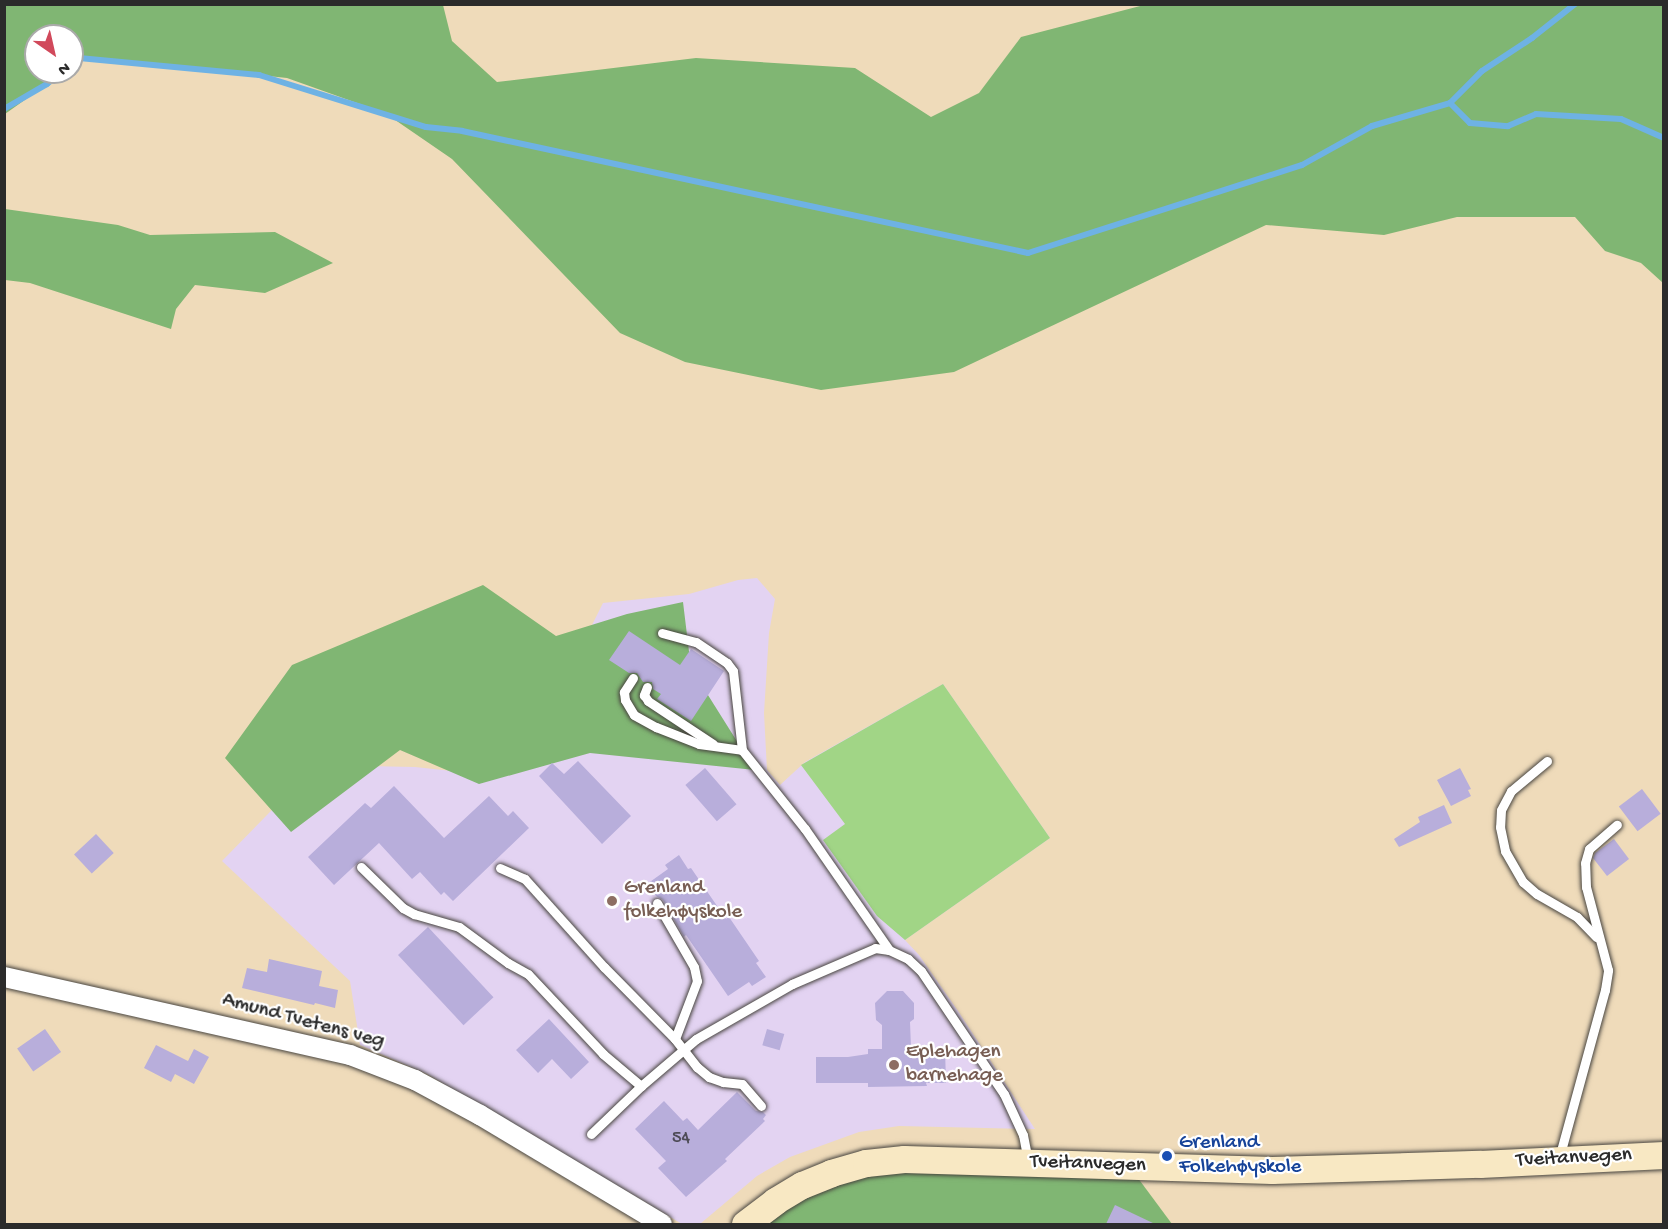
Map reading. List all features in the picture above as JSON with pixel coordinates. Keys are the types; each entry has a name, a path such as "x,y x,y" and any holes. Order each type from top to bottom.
{"main road":[{"name":"Tveitanvegen","path":"745,1224 775,1201 802,1185 866,1163 904,1160 1272,1170 1664,1155"}],"street":[{"name":"Amund Tvetens veg","path":"4,977 350,1055 404,1076 480,1115 662,1224"}],"lane":[{"path":"662,633 696,642 727,663 733,671 742,750 805,829 889,950"},
{"path":"633,678 624,692 625,700 634,715 699,744 742,750"},
{"path":"647,687 644,695 648,701 715,745"},
{"path":"1547,761 1511,791 1501,810 1500,827 1505,851 1523,882 1537,894 1577,917 1593,931 1603,950"},
{"path":"1558,1160 1605,990 1608,970 1586,887 1585,863 1589,849 1617,825"},
{"path":"361,867 404,908 414,914 459,927 508,963 528,974 603,1054 641,1086"},
{"path":"500,868 525,879 604,967 675,1038 697,1067 709,1077 742,1084 761,1106"},
{"path":"657,903 694,967 697,981 675,1038"},
{"path":"591,1134 683,1049 742,1012 825,968 875,948 889,950 908,959 921,970 1004,1094 1023,1135 1029,1163"}],"shaded area":[{"name":"Grenland folkehøyskole","path":"757,578 775,599 769,633 764,713 767,770 780,785 805,762 943,684 1050,838 905,940 919,955 958,1011 1035,1129 899,1126 859,1132 790,1157 757,1176 700,1224 682,1224 427,1074 360,1045 350,981 222,861 316,765 415,767 489,775 546,717 603,603 689,594 738,580"}],"green space":[{"path":"5,4 443,5 452,41 497,82 696,58 855,68 931,117 979,93 1021,37 1144,5 1663,5 1663,283 1641,263 1605,251 1575,217 1457,217 1384,235 1266,225 954,372 821,390 685,362 620,333 452,159 385,113 287,78 88,57 84,59 84,24 24,24 24,84 47,84 5,114"},
{"path":"5,209 118,225 150,235 275,232 333,263 265,293 195,285 176,309 171,329 30,283 5,280"},
{"path":"483,585 556,636 627,614 683,602 691,668 755,770 590,753 479,784 400,750 291,832 225,758 292,665"},
{"path":"943,684 1050,838 905,940 877,916 823,840 845,824 801,765"},
{"path":"885,1163 1132,1170 1172,1224 755,1224 777,1203"}],"building":[{"path":"629,631 680,665 691,649 724,671 691,721 657,699 661,694 653,689 652,682 643,682 637,673 629,673 609,660"},
{"path":"578,761 631,816 602,844 539,776 552,763 564,774"},
{"path":"705,768 736,804 717,821 685,785"},
{"path":"1460,768 1471,789 1468,790 1471,796 1451,806 1437,780"},
{"path":"394,786 444,838 489,796 508,816 513,811 529,828 453,901 444,892 441,895 420,872 412,879 379,843 334,885 308,857 365,803 371,808"},
{"path":"1642,789 1661,814 1637,831 1619,806"},
{"path":"1444,805 1452,823 1399,847 1394,839 1420,822 1418,817"},
{"path":"96,834 114,853 92,873 74,854"},
{"path":"1614,839 1629,859 1607,876 1593,858 1595,853"},
{"path":"679,855 688,869 691,868 726,919 729,917 759,961 756,963 766,977 752,986 749,982 728,996 686,935 684,937 663,900 656,896 647,884 668,869 665,865"},
{"path":"428,927 493,997 463,1025 398,955"},
{"path":"269,959 322,971 319,986 338,990 335,1008 242,988 247,968 267,972"},
{"path":"887,991 903,991 914,1003 914,1019 910,1022 911,1048 945,1048 946,1083 926,1083 927,1086 868,1087 868,1083 816,1083 816,1057 848,1057 868,1054 868,1049 882,1049 882,1025 876,1020 875,1003"},
{"path":"549,1019 589,1062 571,1079 552,1059 538,1073 516,1050"},
{"path":"45,1029 61,1052 33,1071 17,1049"},
{"path":"767,1029 784,1034 780,1050 762,1045"},
{"path":"156,1045 188,1061 194,1049 209,1057 194,1084 175,1074 171,1082 144,1068"},
{"path":"737,1092 756,1111 766,1115 763,1119 765,1121 725,1159 727,1161 686,1197 658,1168 666,1161 635,1129 664,1101 683,1121 687,1118 698,1130"},
{"path":"1115,1205 1155,1224 1106,1224"}],"waterway":[{"path":"84,58 259,75 426,127 462,131 1028,253 1302,165 1372,126 1450,103 1482,71 1532,38 1575,4"},
{"path":"4,109 47,84"},
{"path":"1450,103 1470,123 1508,126 1536,114 1621,119 1664,138"}],"place":[{"name":"Grenland folkehøyskole","path":"612,901"},
{"name":"Eplehagen barnehage","path":"894,1065"},
{"name":"Grenland Folkehøyskole","path":"1167,1156"}]}
